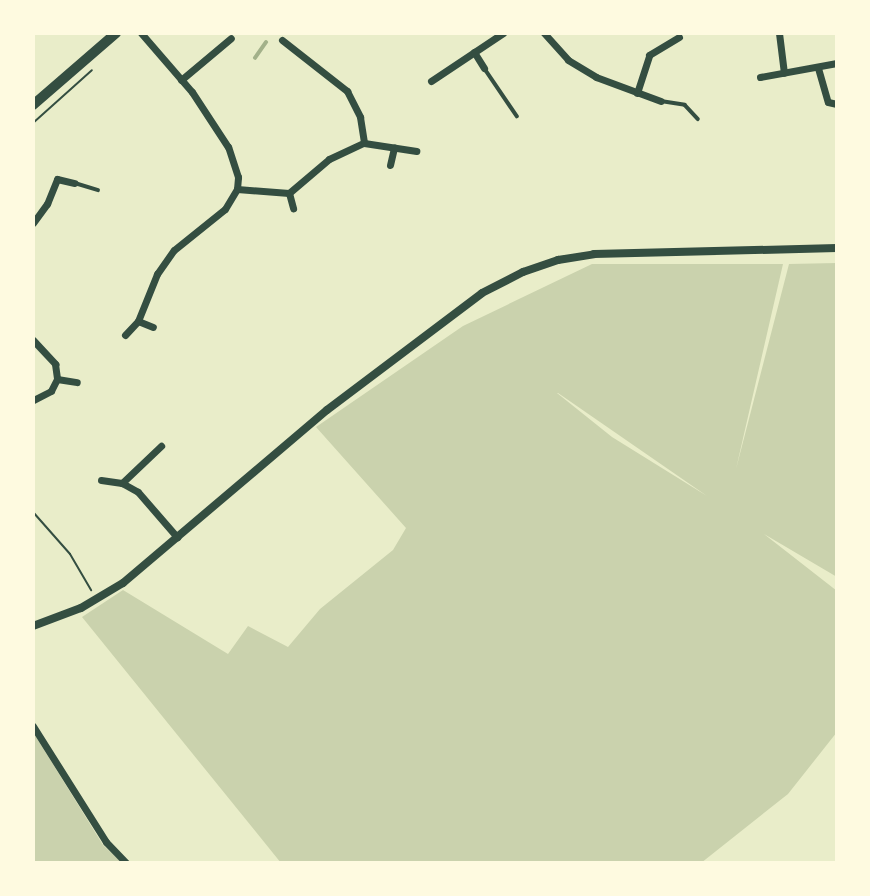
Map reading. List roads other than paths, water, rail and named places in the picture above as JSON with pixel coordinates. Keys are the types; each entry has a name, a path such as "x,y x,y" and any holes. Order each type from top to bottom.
{"main road":[{"path":"33,105 116,33"}],"street":[{"path":"125,335 138,321 157,274 174,250 219,215 237,189 234,159 181,79 141,33"},
{"path":"432,81 503,33"},
{"path":"544,33 568,60 596,77 661,100"},
{"path":"779,33 784,73"},
{"path":"637,93 649,55 679,37"},
{"path":"181,79 231,38"},
{"path":"282,40 347,91 360,117 364,143"},
{"path":"474,52 484,68"},
{"path":"760,77 837,63"},
{"path":"818,68 825,103 837,104"},
{"path":"237,189 289,193 329,159 364,143 416,150"},
{"path":"390,165 394,147"},
{"path":"33,223 47,204 57,179 75,183"},
{"path":"289,193 293,208"},
{"path":"33,626 97,600 134,574 327,410 482,293 533,268 594,254 837,248"},
{"path":"138,321 153,327"},
{"path":"33,340 55,364 57,379 51,391 33,400"},
{"path":"57,379 76,382"},
{"path":"122,483 161,446"},
{"path":"101,480 122,483 138,492 177,537"},
{"path":"33,726 106,842 126,863"}],"lane":[{"path":"484,68 517,116"},
{"path":"661,100 685,105 698,119"},
{"path":"75,183 98,190"}],"waterway":[{"path":"255,58 266,42"}]}
